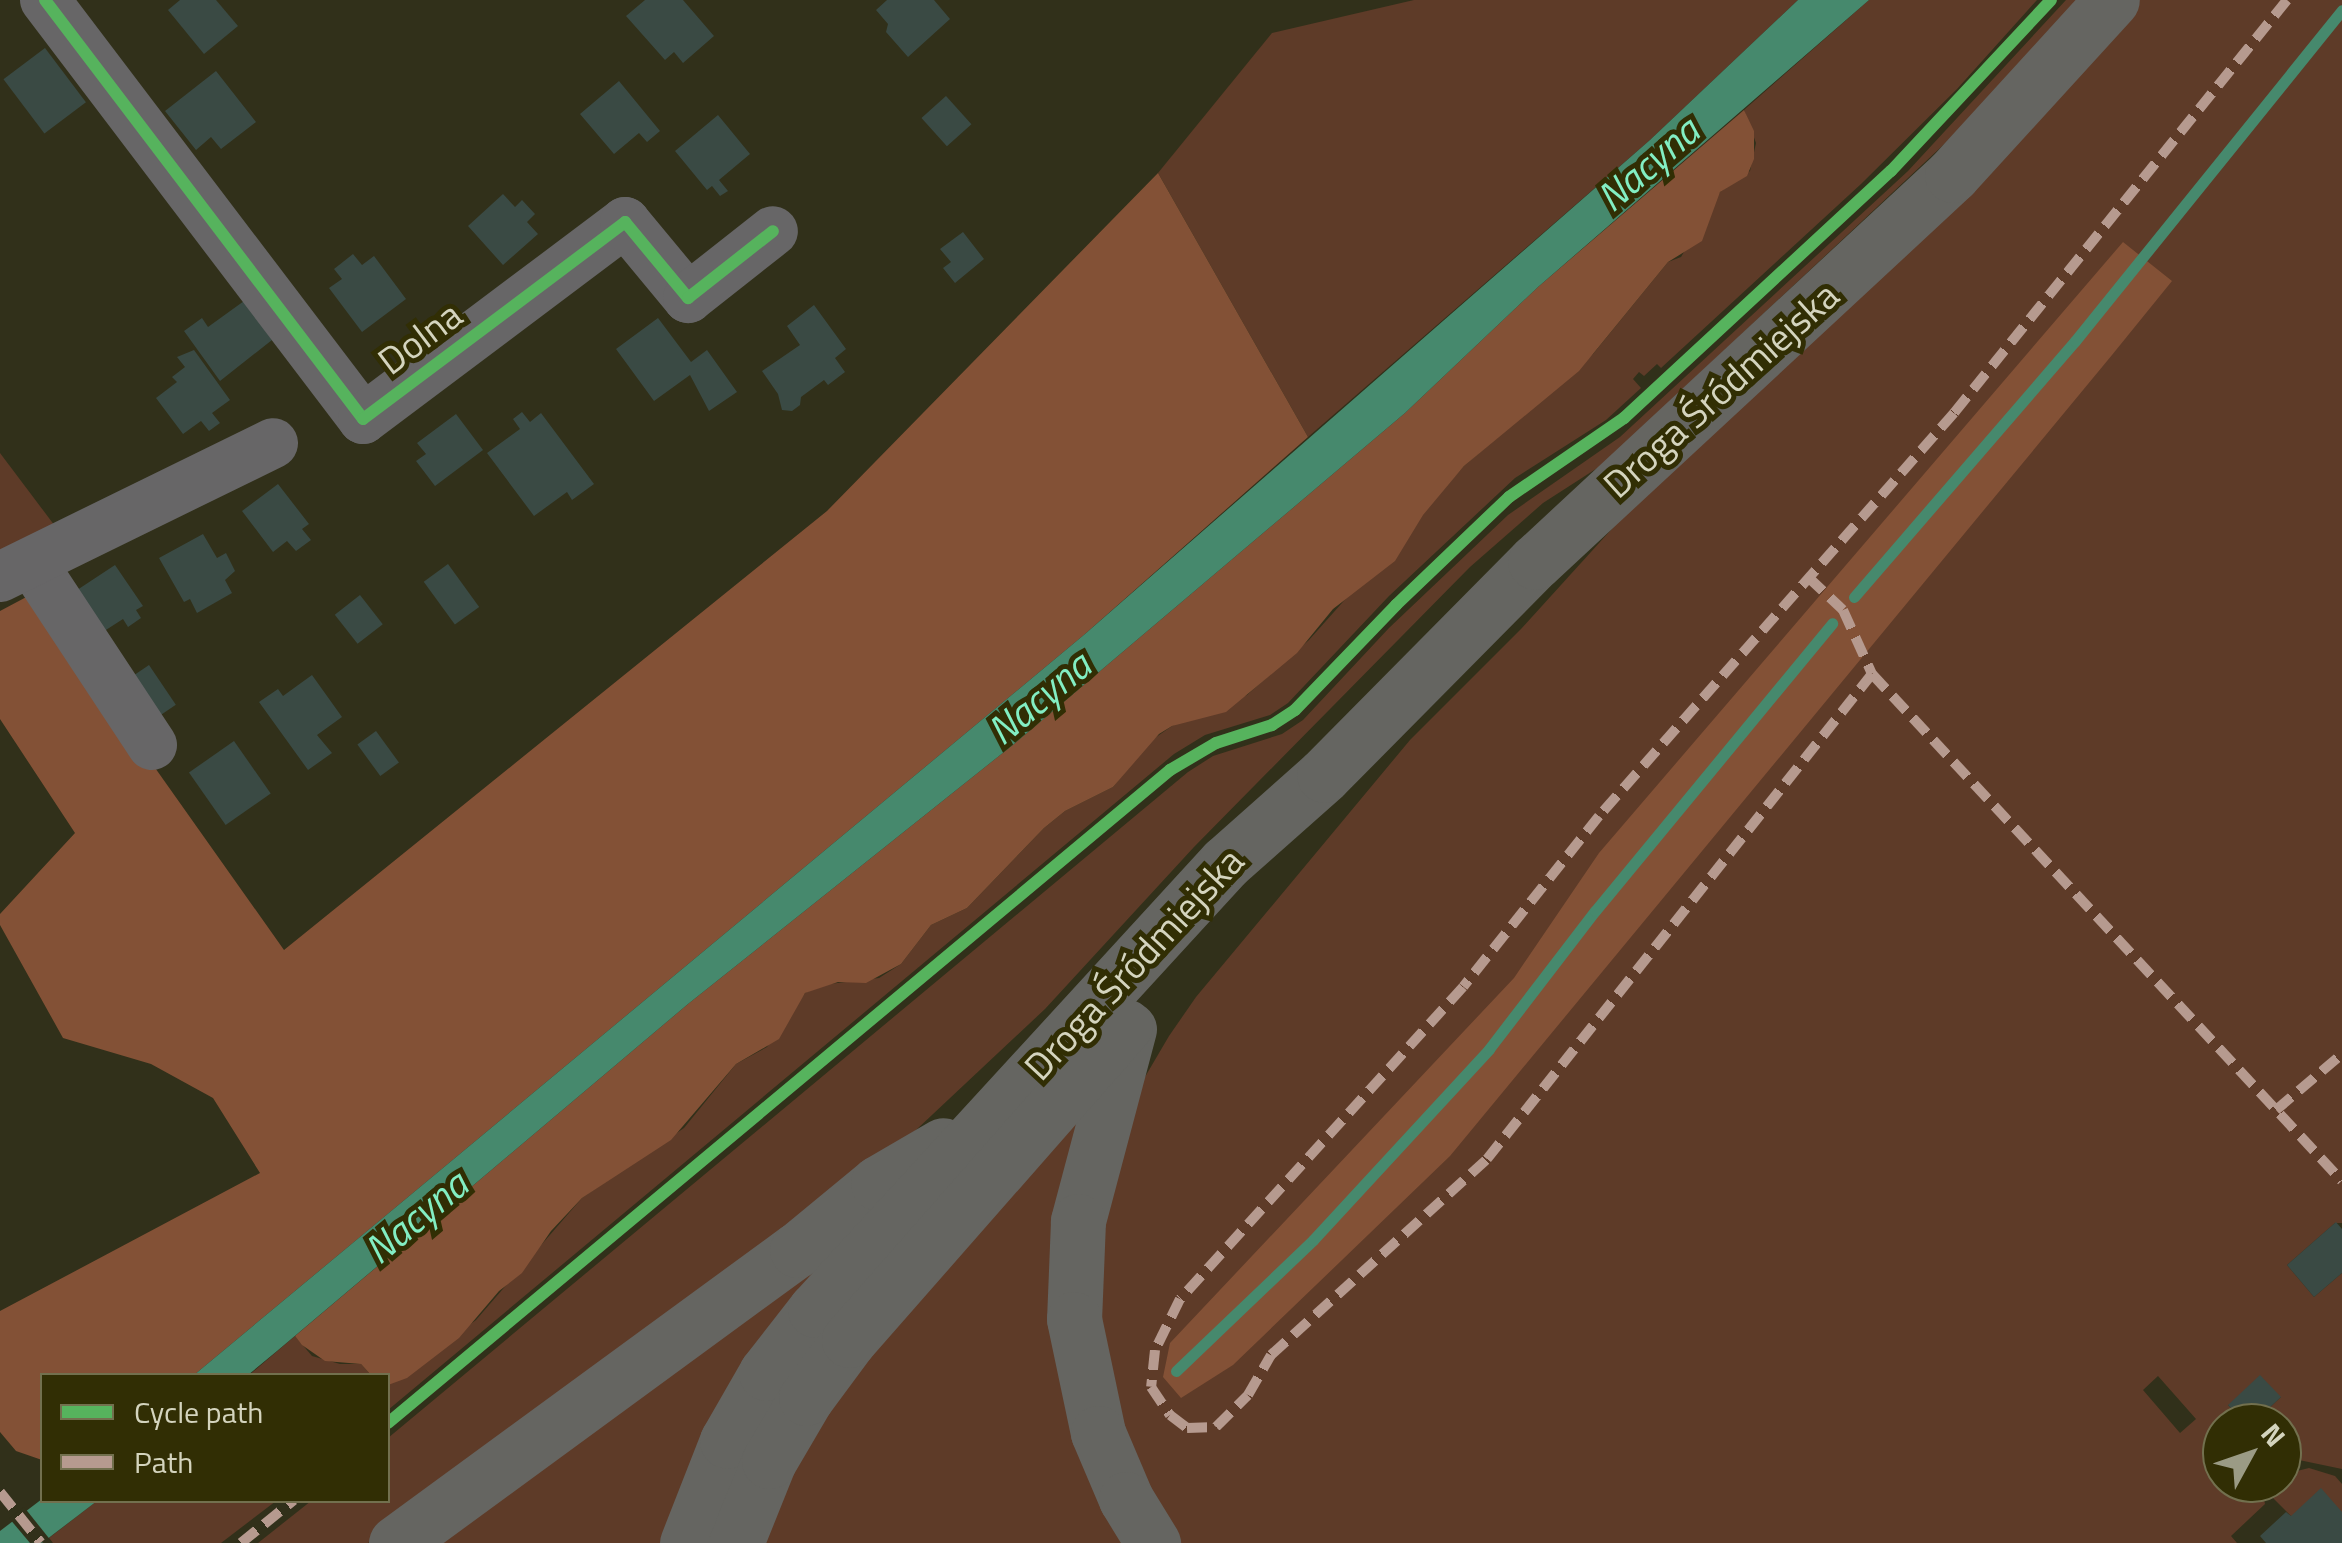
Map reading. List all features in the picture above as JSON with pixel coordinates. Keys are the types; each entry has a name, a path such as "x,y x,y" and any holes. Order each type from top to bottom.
{"main road":[{"name":"Droga Śródmiejska","path":"687,1543 727,1441 766,1373 815,1310 1225,863 1324,776 1523,573 1952,175 2112,0"},
{"name":"Droga Śródmiejska","path":"736,1543 769,1461 806,1398 849,1340 1248,884 1324,776"},
{"path":"1132,1018 1078,1221 1074,1318 1098,1433 1126,1499 1153,1543"},
{"path":"396,1543 797,1250 878,1183 991,1117"}],"street":[{"name":"Dolna","path":"45,0 363,419 624,222 688,298 773,231"},
{"path":"152,745 16,570 273,444"}],"shaded area":[{"path":"1414,0 1798,0 1650,140 1308,437 1158,173 1272,33"},
{"path":"1869,0 2037,0 1957,89 1861,184 1661,368 1657,364 1644,376 1639,372 1633,379 1641,388 1606,420 1515,478 1389,596 1288,703 1270,715 1205,735 1174,754 390,1408 390,1384 476,1320 582,1198 684,1128 736,1064 767,1047 805,993 821,985 879,978 901,964 931,925 967,908 1044,828 1065,811 1113,787 1149,742 1172,726 1247,695 1309,640 1464,466 1593,354 1668,262 1681,257 1720,192 1750,171 1756,143 1744,110"},
{"path":"2066,0 2083,0 2020,73 1602,465 1543,503 1470,567 1194,847 1045,1009 916,1130 703,1298 368,1543 258,1543 308,1503 390,1503 390,1436 1188,772 1213,756 1282,734 1303,720 1389,628 1508,515 1620,437 1908,171"},
{"path":"2138,0 2342,0 2342,1223 2335,1223 2287,1265 2314,1297 2342,1273 2342,1469 2302,1461 2302,1403 2274,1403 2281,1397 2202,1403 2202,1503 2265,1503 2231,1536 2237,1543 1175,1543 1119,1440 1092,1258 1142,1082 1196,997 1410,740 1521,629 1649,488","holes":["2158,1376 2196,1419 2180,1433 2143,1390"]},
{"path":"1744,110 1754,131 1754,159 1747,176 1720,192 1702,241 1668,262 1579,371 1464,466 1423,515 1395,561 1333,609 1297,653 1226,712 1172,726 1159,734 1113,787 1065,811 967,908 931,925 901,964 866,983 838,982 805,993 779,1039 736,1064 671,1140 582,1198 551,1231 522,1273 499,1291 459,1338 407,1378 390,1384 390,1373 369,1373 361,1364 325,1361 302,1345 295,1336 688,1004 1014,744 1405,413 1538,287"},
{"path":"1158,173 1308,437 1085,634 196,1373 40,1373 40,1459 16,1451 0,1432 0,1311 260,1173 213,1098 151,1064 63,1038 0,925 0,914 75,833 0,719 0,611 32,594 284,950 827,511"},
{"path":"2123,242 2172,281 2112,355 1450,1156 1233,1365 1181,1398 1163,1377 1170,1343 1514,978 1599,853"},
{"path":"0,453 64,538 0,569"},
{"path":"1082,1106 1075,1149 1131,1543 755,1543 808,1429"},
{"path":"853,1225 670,1543 424,1543"},
{"path":"295,1336 312,1356 340,1364 361,1364 369,1373 252,1373"},
{"path":"2309,1468 2335,1476 2342,1484 2342,1512 2291,1516 2278,1503 2302,1503 2302,1470"},
{"path":"94,1503 273,1503 221,1543 53,1543 49,1538"}],"water":[{"name":"Nacyna","path":"1798,0 1869,0 1538,287 1405,413 1014,744 688,1004 250,1373 196,1373 1085,634 1650,140"},
{"path":"40,1501 94,1503 42,1543 0,1543 0,1531"}],"pier":[{"path":"24,1507 52,1542 30,1543 9,1518"}],"building":[{"path":"180,0 216,0 238,26 204,54 168,10"},
{"path":"645,0 683,0 714,36 683,63 674,52 665,60 626,16"},
{"path":"887,0 934,0 950,19 908,57 886,32 888,24 876,10"},
{"path":"45,48 86,102 44,134 3,79"},
{"path":"216,71 256,122 221,149 211,137 196,150 165,111"},
{"path":"619,81 660,131 647,142 639,133 614,154 580,114"},
{"path":"946,96 971,124 947,146 921,118"},
{"path":"718,115 750,154 719,180 728,191 720,196 712,186 707,190 675,151"},
{"path":"503,194 515,207 522,200 535,214 527,222 538,234 503,265 468,226"},
{"path":"963,232 984,259 955,283 943,268 951,262 940,249"},
{"path":"353,254 362,265 374,256 406,299 362,332 329,288 342,279 334,269"},
{"path":"244,301 272,340 220,381 184,331 202,318 208,327"},
{"path":"814,305 846,349 835,358 845,372 828,385 824,380 801,397 800,405 792,411 782,410 778,394 762,371 800,345 787,326"},
{"path":"658,318 691,362 707,350 737,392 709,411 690,375 654,401 616,349"},
{"path":"194,350 230,400 212,413 220,423 209,431 201,421 183,434 156,398 177,382 172,377 185,367 177,357"},
{"path":"522,412 530,422 541,413 594,484 572,500 567,492 534,516 487,453 520,429 513,419"},
{"path":"456,414 483,450 435,486 416,461 426,454 417,443"},
{"path":"278,484 309,524 302,529 311,540 296,551 287,541 273,552 242,511"},
{"path":"203,534 217,558 226,553 235,571 225,580 232,593 197,613 190,599 184,602 159,558"},
{"path":"448,564 479,607 455,625 424,582"},
{"path":"115,565 143,606 136,610 141,618 128,627 123,619 95,637 68,596"},
{"path":"360,595 383,624 358,644 335,615"},
{"path":"149,665 176,705 146,725 119,685"},
{"path":"312,675 342,717 317,735 332,753 308,770 259,702 278,689 283,696"},
{"path":"376,731 399,763 380,776 357,745"},
{"path":"234,741 271,793 226,825 189,773"},
{"path":"2336,1222 2342,1229 2342,1273 2314,1297 2287,1265"},
{"path":"2260,1375 2281,1397 2275,1403 2230,1403"},
{"path":"2321,1488 2342,1512 2342,1543 2266,1543 2260,1536 2286,1512 2291,1516"}],"waterway":[{"path":"1854,597 2075,341 2342,10"},
{"path":"1176,1371 1313,1240 1489,1049 1595,911 1832,623"}],"marked path":[{"path":"2287,0 1954,413 1599,816 1463,987 1180,1299 1155,1350 1151,1387 1170,1415 1187,1428 1216,1427 1248,1395 1271,1355 1487,1159 1872,674 2342,1181"},
{"path":"1808,577 1843,610 1872,674"},
{"path":"2276,1110 2342,1054"},
{"path":"0,1492 41,1543"},
{"path":"241,1543 290,1503"}],"cycle path":[{"path":"45,0 363,419 625,222 688,298 773,231"},
{"path":"390,1421 1170,770 1216,743 1272,725 1295,710 1396,605 1509,497 1624,418 1891,171 2051,0"}]}
